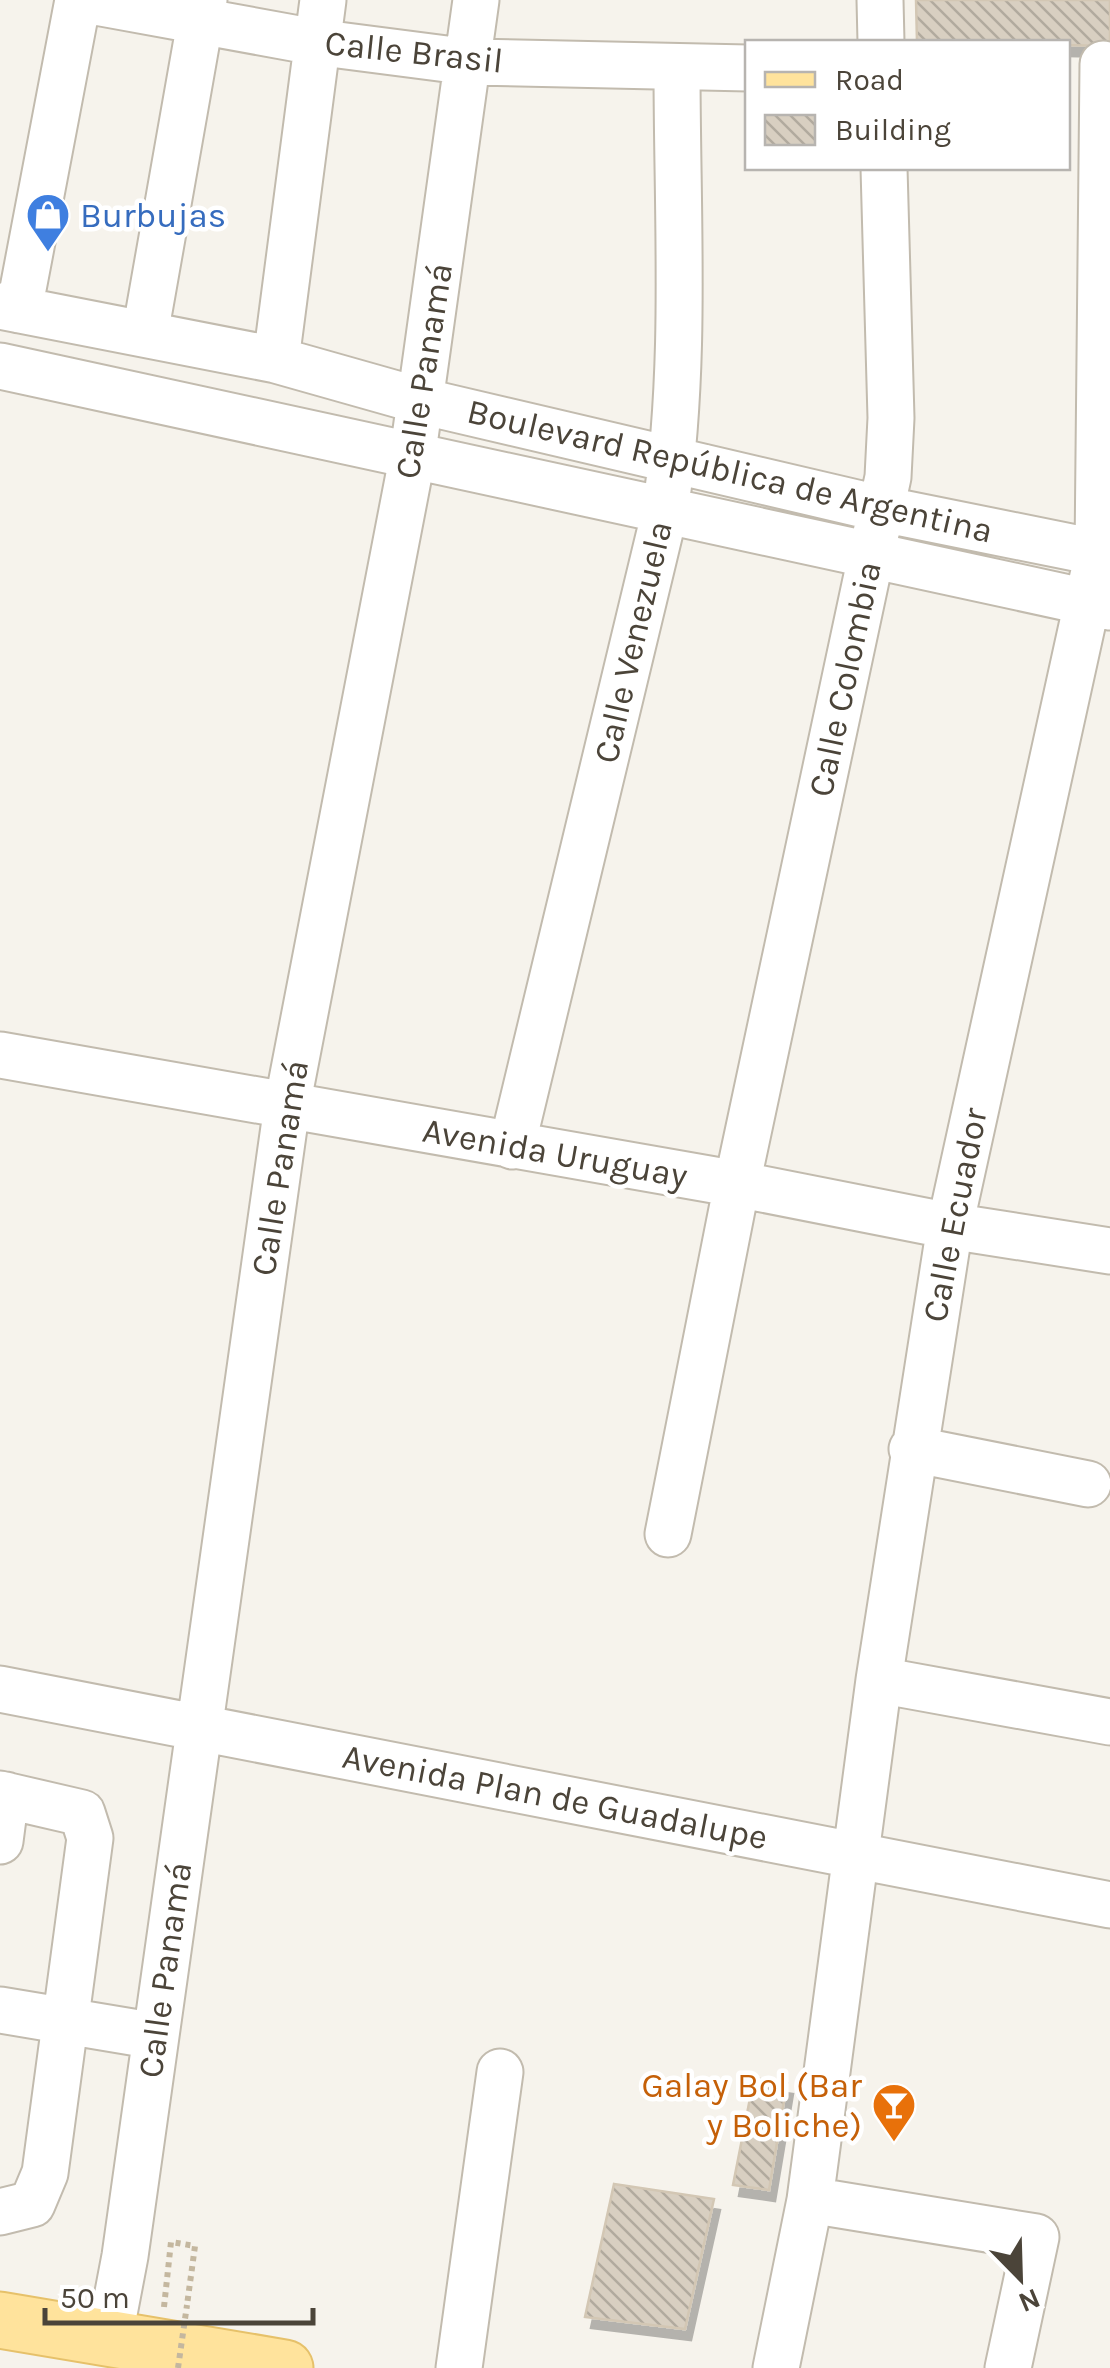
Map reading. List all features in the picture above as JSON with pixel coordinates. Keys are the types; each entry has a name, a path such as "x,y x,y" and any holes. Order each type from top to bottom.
{"main road":[{"path":"0,2320 112,2319 285,2368"}],"street":[{"name":"Calle Brasil","path":"82,0 319,21 470,62 745,68"},
{"path":"10,308 82,0"},
{"name":"Calle Panamá","path":"112,2319 156,2036 287,1106 412,459 476,0"},
{"path":"880,0 881,40"},
{"path":"144,334 202,11"},
{"path":"276,360 319,21"},
{"name":"Calle Ecuador","path":"776,2368 810,2200 858,1857 878,1680 950,1226 1100,605 1104,554 1093,64"},
{"name":"Calle Venezuela","path":"512,1146 665,511 673,459 677,402 676,69"},
{"name":"Calle Colombia","path":"668,1534 737,1184 882,508 891,418 884,170"},
{"name":"Boulevard República de Argentina","path":"10,308 276,360 421,401 882,508 1104,554"},
{"name":"Boulevard República de Argentina","path":"0,366 412,459 872,553 1100,605"},
{"name":"Avenida Uruguay","path":"0,1055 737,1184 950,1226 1110,1250"},
{"path":"912,1449 1088,1484"},
{"path":"878,1680 1110,1722"},
{"name":"Avenida Plan de Guadalupe","path":"0,1689 1110,1905"},
{"path":"0,1841 3,1794 70,1808 82,1813 88,1824 89,1859 40,2191 32,2204 0,2212"},
{"path":"0,2010 156,2036"},
{"path":"459,2368 500,2072"},
{"path":"810,2200 1036,2237 1008,2368"}],"path":[{"path":"112,2319 164,2308 172,2242 195,2246 178,2368"}],"building":[{"path":"916,0 1110,0 1110,46 1070,45 1070,40 917,40"},
{"path":"754,2078 787,2083 769,2190 733,2185"},
{"path":"614,2184 714,2199 685,2329 585,2317"}],"place":[{"name":"Burbujas","path":"48,253"},
{"name":"Galay Bol (Bar y Boliche)","path":"894,2143"}]}
